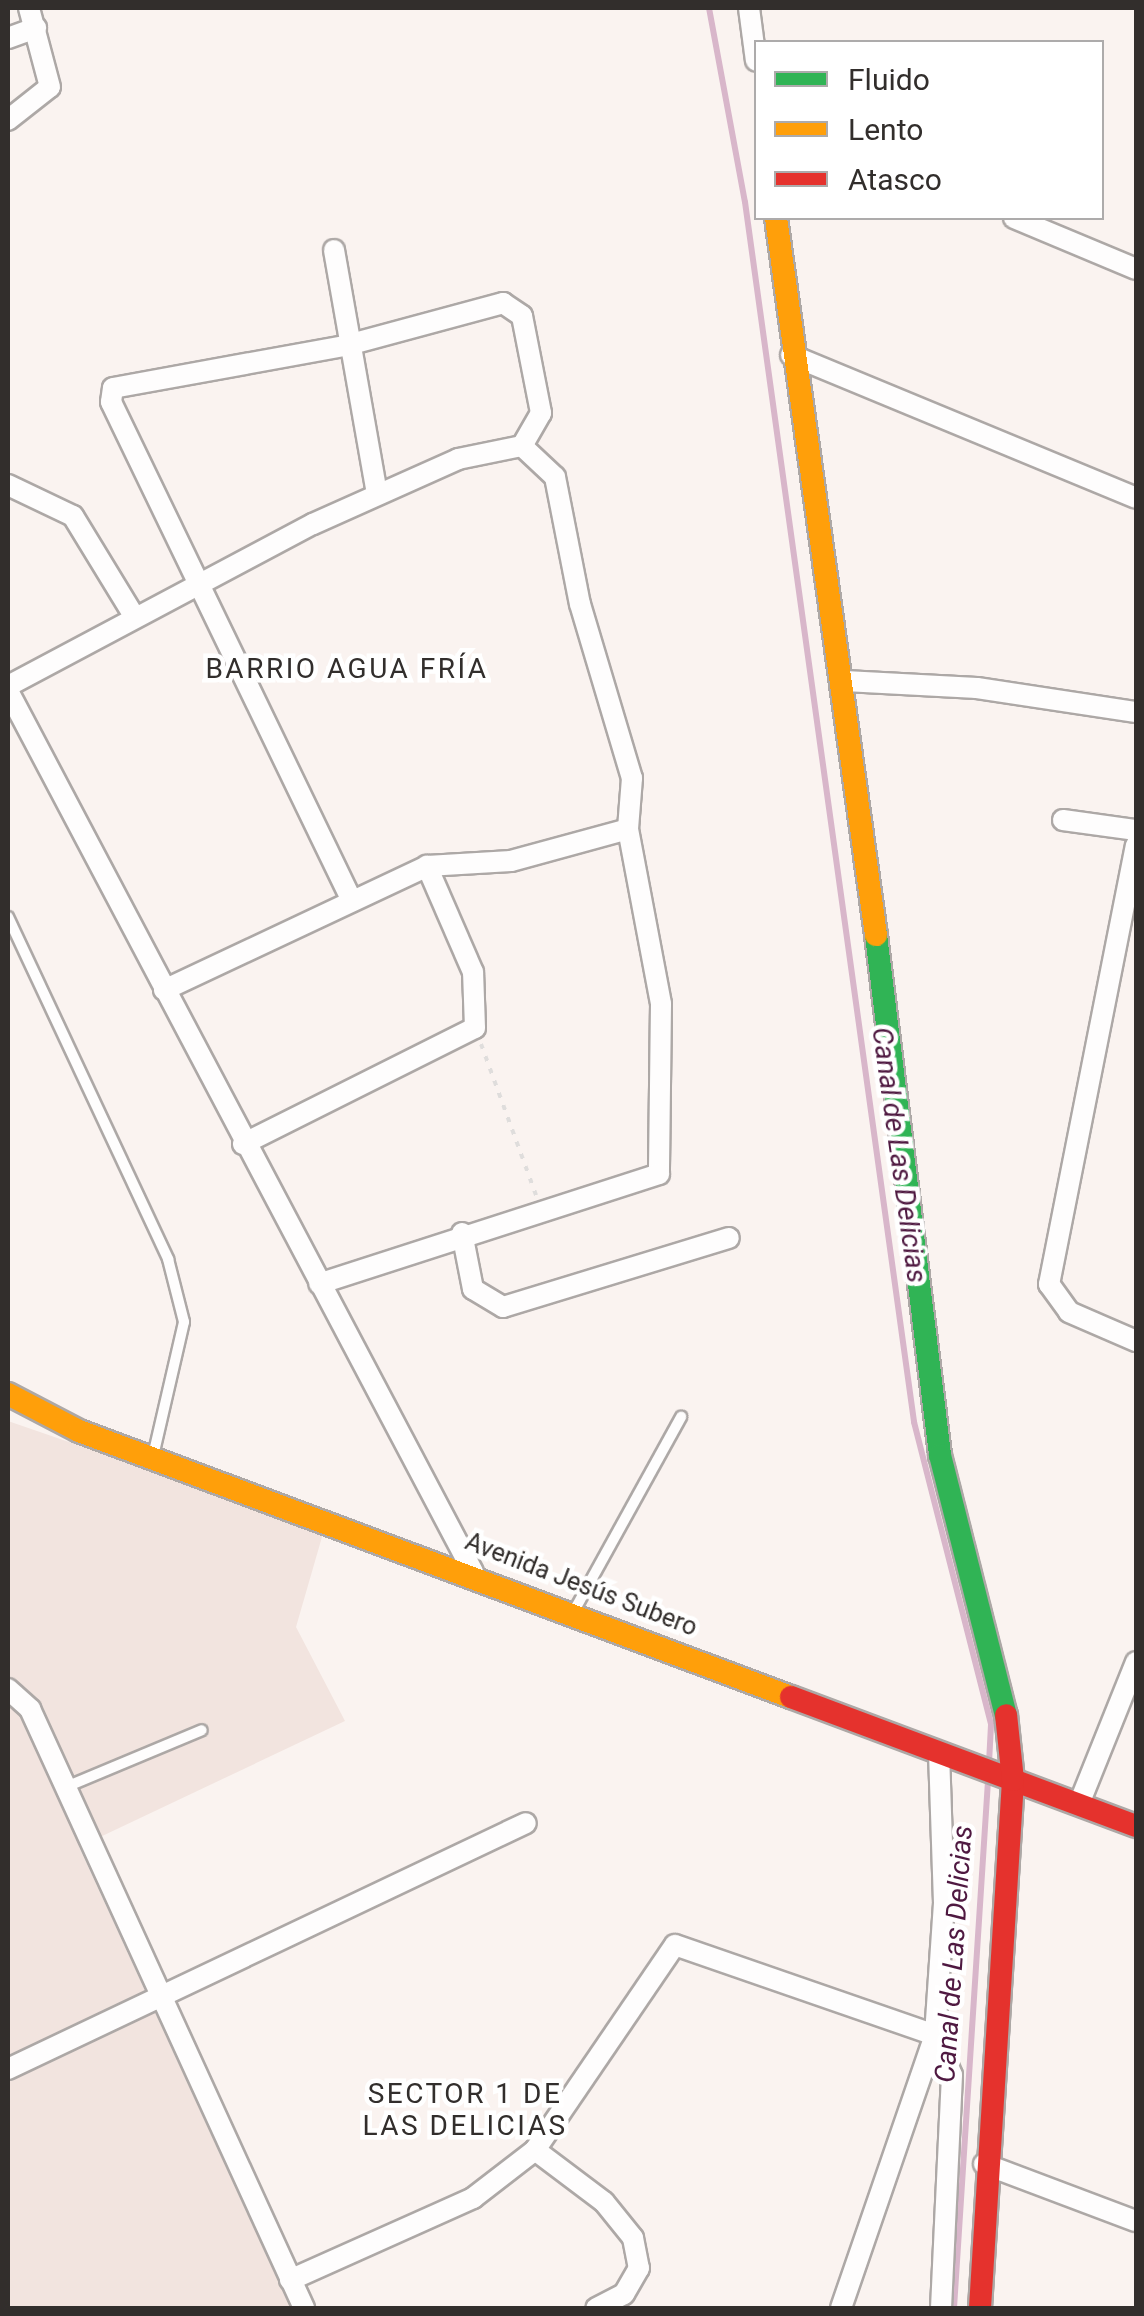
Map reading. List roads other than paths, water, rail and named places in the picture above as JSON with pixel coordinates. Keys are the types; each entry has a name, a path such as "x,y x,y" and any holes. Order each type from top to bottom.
{"street":[{"path":"8,120 50,87 29,8"},
{"path":"748,8 754,47"},
{"path":"8,38 36,28"},
{"path":"776,220 791,355 844,681 940,1455 1002,1682 1007,1778 984,2164 980,2308"},
{"path":"1019,220 1136,270"},
{"path":"334,250 344,346 377,494"},
{"path":"352,901 202,582 112,402 113,388 344,346 516,306 541,413 522,446 458,460 377,494 202,582 134,616 8,689 243,1144 472,1572"},
{"path":"791,355 1136,498"},
{"path":"318,1284 541,1209 642,1186 663,1158 661,1004 628,829 632,778 584,620 555,477 522,446"},
{"path":"8,485 73,516 134,616"},
{"path":"844,681 978,688 1136,712"},
{"path":"1063,820 1136,830"},
{"path":"164,990 427,866 512,861 628,829"},
{"path":"1136,845 1048,1284 1070,1312 1136,1341"},
{"path":"243,1144 475,1028 472,972 427,866"},
{"path":"462,1233 473,1289 504,1307 729,1238"},
{"name":"Avenida Jesús Subero","path":"8,1394 79,1430 472,1572 1136,1826"},
{"path":"8,1407 79,1430"},
{"path":"1079,1804 1136,1662"},
{"path":"8,1689 30,1709 156,1998 304,2308"},
{"path":"841,2308 935,2034 944,1903 939,1752"},
{"path":"8,2068 526,1823"},
{"path":"290,2280 474,2198 534,2150 675,1945 935,2034 952,2074 942,2308"},
{"path":"534,2150 604,2202 632,2238 639,2268 624,2294 596,2308"},
{"path":"984,2164 1136,2220"}],"lane":[{"path":"8,917 168,1259 184,1322 153,1457"},
{"path":"574,1611 681,1417"},
{"path":"64,1788 202,1730"}],"waterway":[{"name":"Canal de Las Delicias","path":"709,8 745,202 914,1422 991,1725 989,1763"},
{"name":"Canal de Las Delicias","path":"954,2308 988,1781"}],"district":[{"name":"BARRIO AGUA FRÍA","path":"347,669"},
{"name":"SECTOR 1 DE LAS DELICIAS","path":"465,2110"}]}
